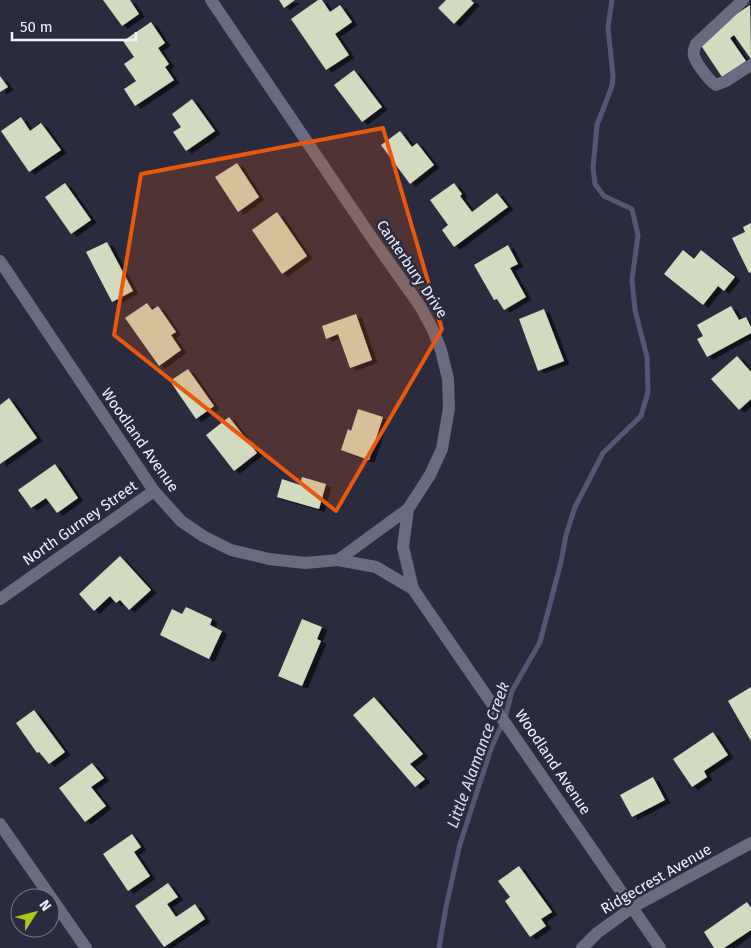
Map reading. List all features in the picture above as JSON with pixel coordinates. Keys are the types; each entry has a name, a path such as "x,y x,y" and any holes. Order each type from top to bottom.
{"street":[{"name":"Canterbury Drive","path":"211,0 420,306 433,330 448,379 450,408 442,449 430,475 408,509 402,548 413,589"},
{"path":"743,0 693,49 696,61 712,83 716,85 751,65"},
{"name":"Woodland Avenue","path":"0,262 154,492 181,521 203,536 231,550 269,559 305,563 338,560 376,567 413,589 660,948"},
{"name":"North Gurney Street","path":"0,599 154,492"},
{"path":"338,560 408,509"},
{"path":"0,824 86,948"},
{"name":"Ridgecrest Avenue","path":"582,948 597,933 633,907 751,843"}],"highlighted area":[{"path":"383,128 442,329 336,511 114,335 141,174"}],"building":[{"path":"103,0 130,0 139,14 122,26"},
{"path":"279,0 295,0 284,8"},
{"path":"318,0 322,0 330,12 340,5 352,22 335,34 349,55 326,70 291,19"},
{"path":"446,0 471,0 474,3 454,24 438,8"},
{"path":"750,5 751,59 734,35 730,38 746,61 722,77 700,44 726,21"},
{"path":"151,22 165,43 158,48 169,64 165,67 174,80 135,106 124,89 136,81 124,64 134,57 123,41"},
{"path":"354,70 382,107 362,122 334,85"},
{"path":"0,76 8,87 0,92"},
{"path":"192,99 215,131 186,151 173,132 181,127 172,114"},
{"path":"21,117 30,131 41,123 61,150 29,172 1,131"},
{"path":"400,131 412,147 417,143 434,165 410,184 381,145"},
{"path":"237,163 259,197 238,212 215,177"},
{"path":"65,183 91,220 71,234 45,197"},
{"path":"454,183 462,194 460,196 472,212 497,193 508,207 454,247 442,230 448,225 430,200"},
{"path":"277,212 307,256 282,274 252,230"},
{"path":"751,223 751,272 749,273 732,238 745,232 743,227"},
{"path":"107,242 133,291 112,302 86,252"},
{"path":"508,245 518,264 510,268 526,297 504,310 497,299 494,300 474,265"},
{"path":"683,250 694,259 701,250 735,277 724,291 718,286 703,305 664,274"},
{"path":"147,303 152,310 158,306 176,332 171,335 181,350 159,366 125,318"},
{"path":"731,306 739,320 746,317 751,327 751,333 707,357 697,339 703,336 697,325"},
{"path":"544,309 564,361 538,371 519,319"},
{"path":"356,314 372,360 350,368 338,334 326,339 322,326"},
{"path":"737,356 751,372 751,399 739,410 711,379"},
{"path":"188,369 214,406 196,419 170,381"},
{"path":"9,398 37,438 0,464 0,405"},
{"path":"358,409 383,417 369,460 341,450 348,429 351,431"},
{"path":"229,417 257,453 234,471 206,435"},
{"path":"55,464 78,498 57,513 46,498 31,508 18,490"},
{"path":"302,477 326,484 319,509 277,497 282,479 300,485"},
{"path":"120,556 151,590 129,610 120,600 116,603 110,596 94,611 79,594"},
{"path":"186,607 212,619 210,625 222,631 209,659 160,635 172,609 182,614"},
{"path":"302,619 322,627 317,639 321,641 302,686 278,676"},
{"path":"751,687 751,741 728,701"},
{"path":"374,697 423,754 410,764 425,779 415,787 353,715"},
{"path":"34,710 65,752 49,764 39,752 37,753 16,723"},
{"path":"713,732 728,755 704,771 707,777 692,787 673,759"},
{"path":"92,763 104,778 91,787 106,806 85,822 59,788"},
{"path":"653,777 665,800 632,817 620,795"},
{"path":"132,834 141,847 134,852 150,876 128,891 103,854"},
{"path":"519,866 552,912 541,919 546,926 530,937 505,901 510,897 498,881"},
{"path":"168,883 178,897 167,904 176,917 195,904 205,919 164,947 135,906"},
{"path":"747,902 751,908 751,930 724,948 714,948 704,932"}],"waterway":[{"name":"Little Alamance Creek","path":"439,948 460,844 492,746 505,718 512,691 540,642 561,562 566,535 575,507 603,453 641,416 648,392 647,357 635,310 632,280 638,235 632,209 604,196 595,184 593,168 597,125 612,86 613,76 608,27 612,0"}]}
